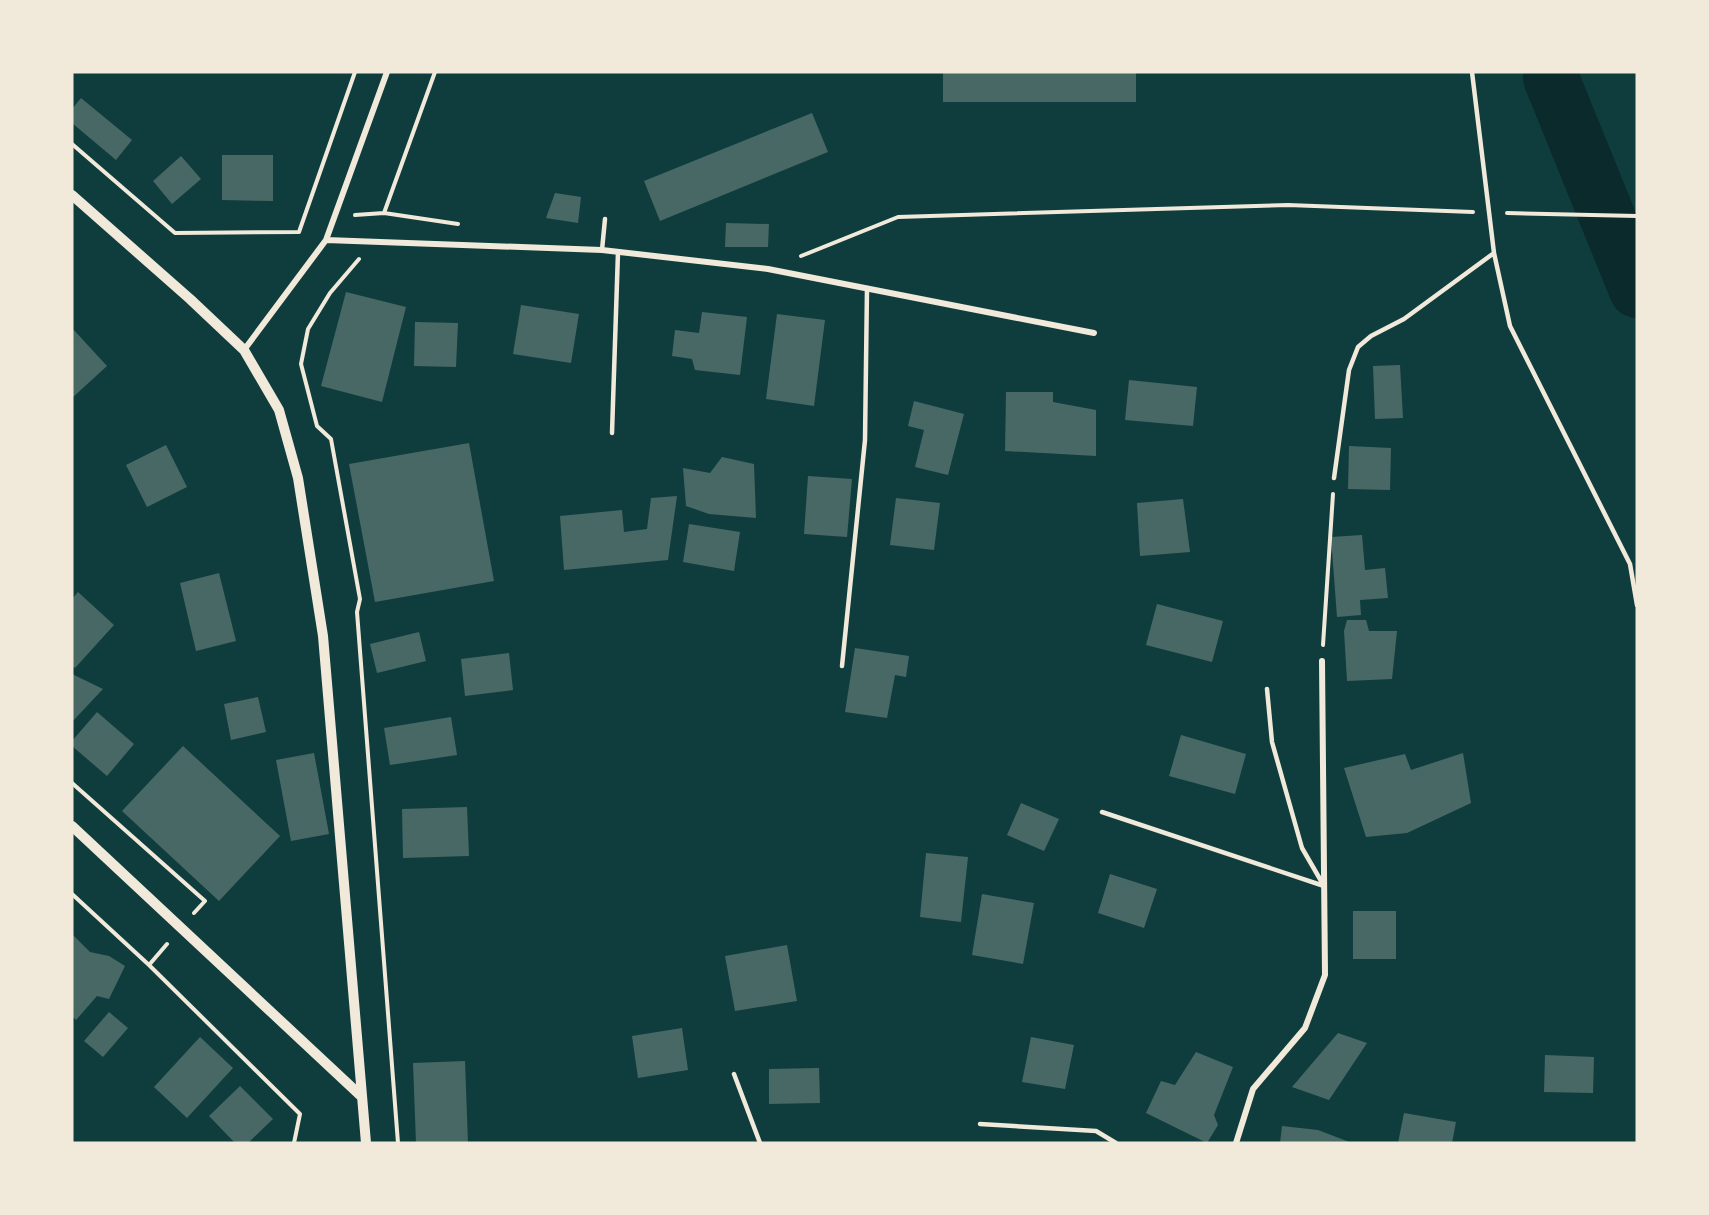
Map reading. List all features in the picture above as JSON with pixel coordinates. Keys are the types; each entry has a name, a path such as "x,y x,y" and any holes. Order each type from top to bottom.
{"street":[{"path":"244,350 326,240 387,72"},
{"path":"72,195 244,350 279,410 294,466 323,636 366,1143"},
{"path":"326,240 602,250 768,269 1094,333"},
{"path":"1236,1143 1253,1089 1305,1029 1325,975 1322,661"},
{"path":"72,826 362,1096"}],"lane":[{"path":"1472,72 1494,253 1510,326 1630,564 1637,605"},
{"path":"602,250 605,219"},
{"path":"612,433 618,252"},
{"path":"1334,478 1349,369 1358,347 1371,336 1404,319 1494,253"},
{"path":"842,666 865,440 867,288"},
{"path":"1267,689 1272,742 1302,848 1324,886"},
{"path":"1101,812 1324,886"},
{"path":"734,1074 760,1143"},
{"path":"980,1124 1096,1131 1116,1143"}],"path":[{"path":"72,144 175,232 299,231 355,72"},
{"path":"398,1143 357,612 360,599 331,439 317,426 301,364 308,329 330,293 356,265 384,213 435,72"},
{"path":"768,269 898,217 1288,205 1637,216"},
{"path":"384,213 465,225"},
{"path":"1322,661 1334,478"},
{"path":"72,894 149,965 300,1114 294,1143"}],"building":[{"path":"943,72 1136,72 1136,102 943,102"},
{"path":"81,98 132,140 116,160 72,123 72,109"},
{"path":"812,113 828,152 660,221 644,181"},
{"path":"222,155 273,155 273,201 222,200"},
{"path":"181,156 201,179 172,204 153,181"},
{"path":"555,193 581,197 578,223 546,218"},
{"path":"726,223 769,224 768,247 725,247"},
{"path":"346,292 406,307 382,402 321,386"},
{"path":"521,305 579,314 571,363 513,354"},
{"path":"702,312 747,317 740,375 695,370 692,359 672,356 675,330 699,333"},
{"path":"777,314 825,320 814,406 766,399"},
{"path":"415,322 458,323 456,367 414,366"},
{"path":"72,328 107,366 72,398"},
{"path":"1400,365 1403,418 1375,419 1373,366"},
{"path":"1129,380 1197,387 1193,426 1125,420"},
{"path":"1006,392 1053,392 1053,402 1096,410 1096,456 1005,451"},
{"path":"914,401 964,414 948,475 915,467 924,430 908,426"},
{"path":"469,443 494,581 375,602 349,464"},
{"path":"166,445 187,487 147,507 126,465"},
{"path":"1349,446 1391,448 1390,490 1348,489"},
{"path":"722,457 754,464 756,518 709,514 686,506 683,468 710,473"},
{"path":"808,476 852,479 847,537 804,534"},
{"path":"677,496 668,560 564,570 560,516 622,510 624,532 647,529 651,498"},
{"path":"896,498 940,503 934,550 890,545"},
{"path":"1183,499 1190,552 1140,556 1137,503"},
{"path":"689,524 740,532 734,571 683,562"},
{"path":"1362,535 1365,570 1385,568 1388,598 1360,600 1361,615 1337,617 1331,537"},
{"path":"219,573 236,641 196,651 180,583"},
{"path":"78,592 114,625 75,668 72,666 72,599"},
{"path":"1157,604 1223,621 1212,662 1146,645"},
{"path":"1347,620 1366,620 1369,631 1397,631 1392,679 1347,681 1344,631"},
{"path":"419,632 426,661 377,673 370,644"},
{"path":"855,648 909,656 906,677 895,675 887,718 845,712"},
{"path":"509,653 513,690 465,696 461,659"},
{"path":"72,674 103,689 72,722"},
{"path":"258,697 266,732 231,740 224,704"},
{"path":"97,712 134,744 107,776 72,746 72,741"},
{"path":"451,717 457,755 390,765 384,728"},
{"path":"1181,735 1246,754 1235,794 1169,776"},
{"path":"183,746 280,836 219,901 122,811"},
{"path":"314,753 329,834 291,841 276,760"},
{"path":"1463,753 1471,803 1407,833 1366,837 1344,768 1405,754 1411,770"},
{"path":"1021,803 1059,819 1044,851 1007,835"},
{"path":"467,807 469,856 403,858 402,809"},
{"path":"926,853 968,857 961,922 920,917"},
{"path":"1110,874 1157,889 1144,928 1098,913"},
{"path":"982,894 1034,903 1023,964 972,955"},
{"path":"1353,911 1396,911 1396,959 1353,959"},
{"path":"72,934 90,952 109,956 125,966 109,999 97,996 76,1020 72,1016"},
{"path":"787,945 797,1001 735,1011 725,956"},
{"path":"109,1012 128,1028 103,1057 84,1041"},
{"path":"682,1028 688,1070 638,1078 632,1036"},
{"path":"1338,1033 1367,1043 1329,1100 1292,1087"},
{"path":"200,1037 233,1068 187,1118 154,1087"},
{"path":"1031,1037 1074,1045 1065,1089 1022,1082"},
{"path":"1196,1052 1233,1067 1214,1115 1218,1125 1207,1143 1146,1113 1161,1081 1175,1085"},
{"path":"1545,1055 1594,1057 1593,1093 1544,1092"},
{"path":"465,1061 468,1143 416,1143 413,1063"},
{"path":"819,1068 820,1103 769,1104 769,1069"},
{"path":"240,1086 273,1119 248,1143 235,1143 209,1116"},
{"path":"1404,1113 1456,1122 1452,1143 1398,1143"},
{"path":"1282,1126 1318,1130 1352,1143 1280,1143"}],"waterway":[{"path":"1552,72 1551,78 1637,290"}]}
